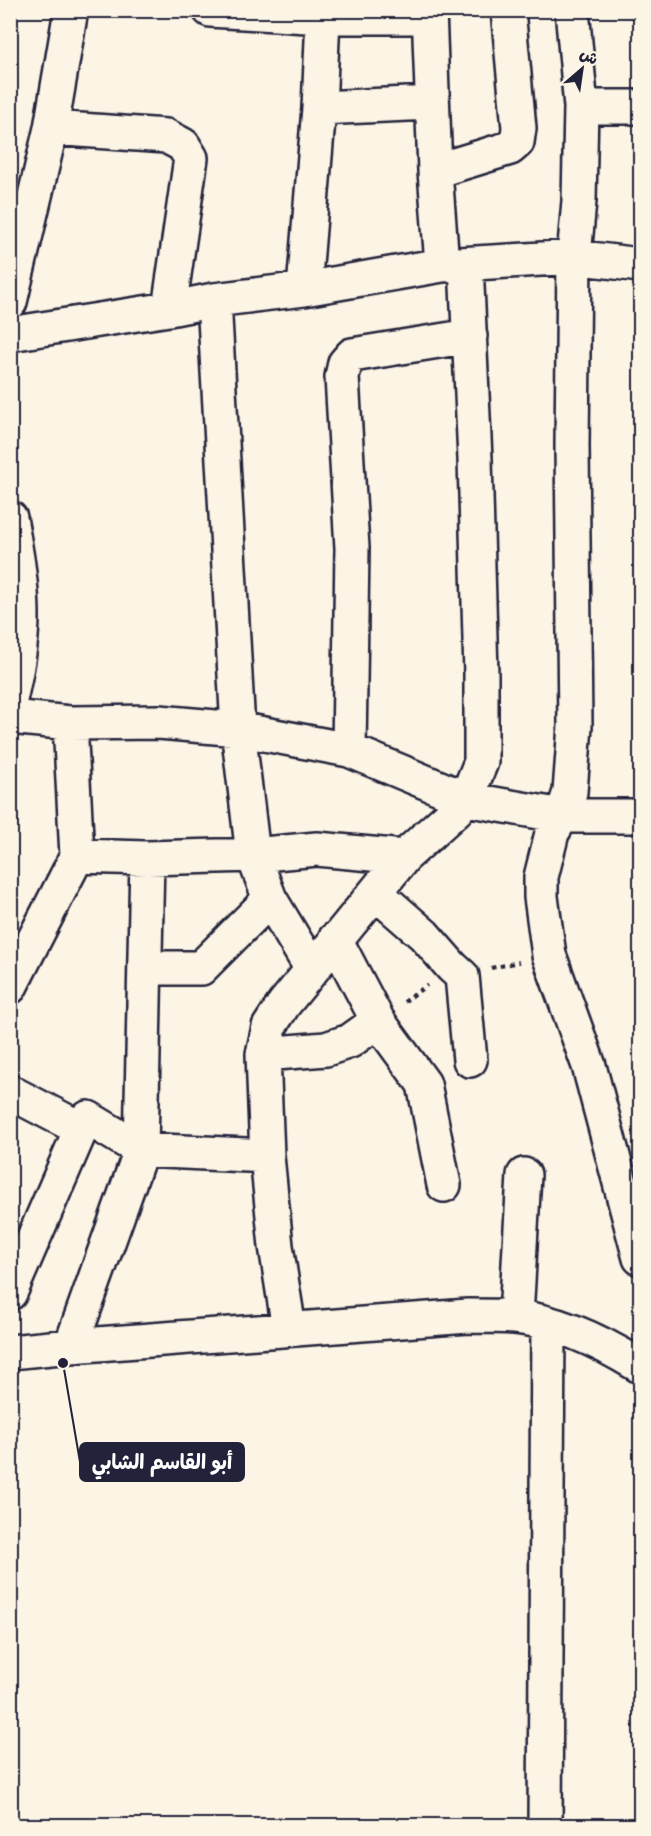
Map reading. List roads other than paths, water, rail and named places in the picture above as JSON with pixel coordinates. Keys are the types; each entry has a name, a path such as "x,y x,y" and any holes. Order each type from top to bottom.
{"street":[{"path":"10,302 51,128 71,10"},
{"path":"210,10 323,17 429,14 435,171 470,336 481,674 481,762 466,800 404,857 335,939 284,1004 269,1027 264,1054 267,1156 276,1246 289,1329"},
{"path":"435,171 510,148 517,142 519,128 508,10"},
{"path":"572,10 581,107 579,201 574,257 572,445 575,726 570,792 562,816 552,833 541,877 542,897 549,954 589,1066 640,1258"},
{"path":"304,289 319,108 323,17"},
{"path":"319,108 431,103"},
{"path":"581,107 640,107"},
{"path":"51,128 166,136 183,144 191,158 170,309"},
{"path":"10,334 214,300 304,289 454,264 574,257 640,265"},
{"path":"214,300 238,729 253,855 270,899 312,969"},
{"path":"349,750 352,548 342,377 345,363 352,354 470,336"},
{"path":"10,518 18,569 22,617 18,662 10,700"},
{"path":"10,717 70,723 159,722 238,729 349,750 466,800 562,816 640,816"},
{"path":"10,987 77,856 70,723"},
{"path":"602,816 629,831 640,842"},
{"path":"77,856 147,858 253,855 317,849 404,857"},
{"path":"71,1346 141,1150 147,858"},
{"path":"376,893 424,934 457,971 470,1060"},
{"path":"145,968 201,969 270,899"},
{"path":"335,939 378,1021 424,1084 444,1185"},
{"path":"264,1054 326,1049 350,1041 378,1021"},
{"path":"10,1092 81,1129"},
{"path":"10,1293 81,1129 88,1118 141,1150 267,1156"},
{"path":"516,1317 524,1175"},
{"path":"10,1353 71,1346 468,1316 516,1317 548,1324 589,1338 640,1366"},
{"path":"545,1826 548,1324"}],"place":[{"name":"أبو القاسم الشابي","path":"63,1363"}]}
